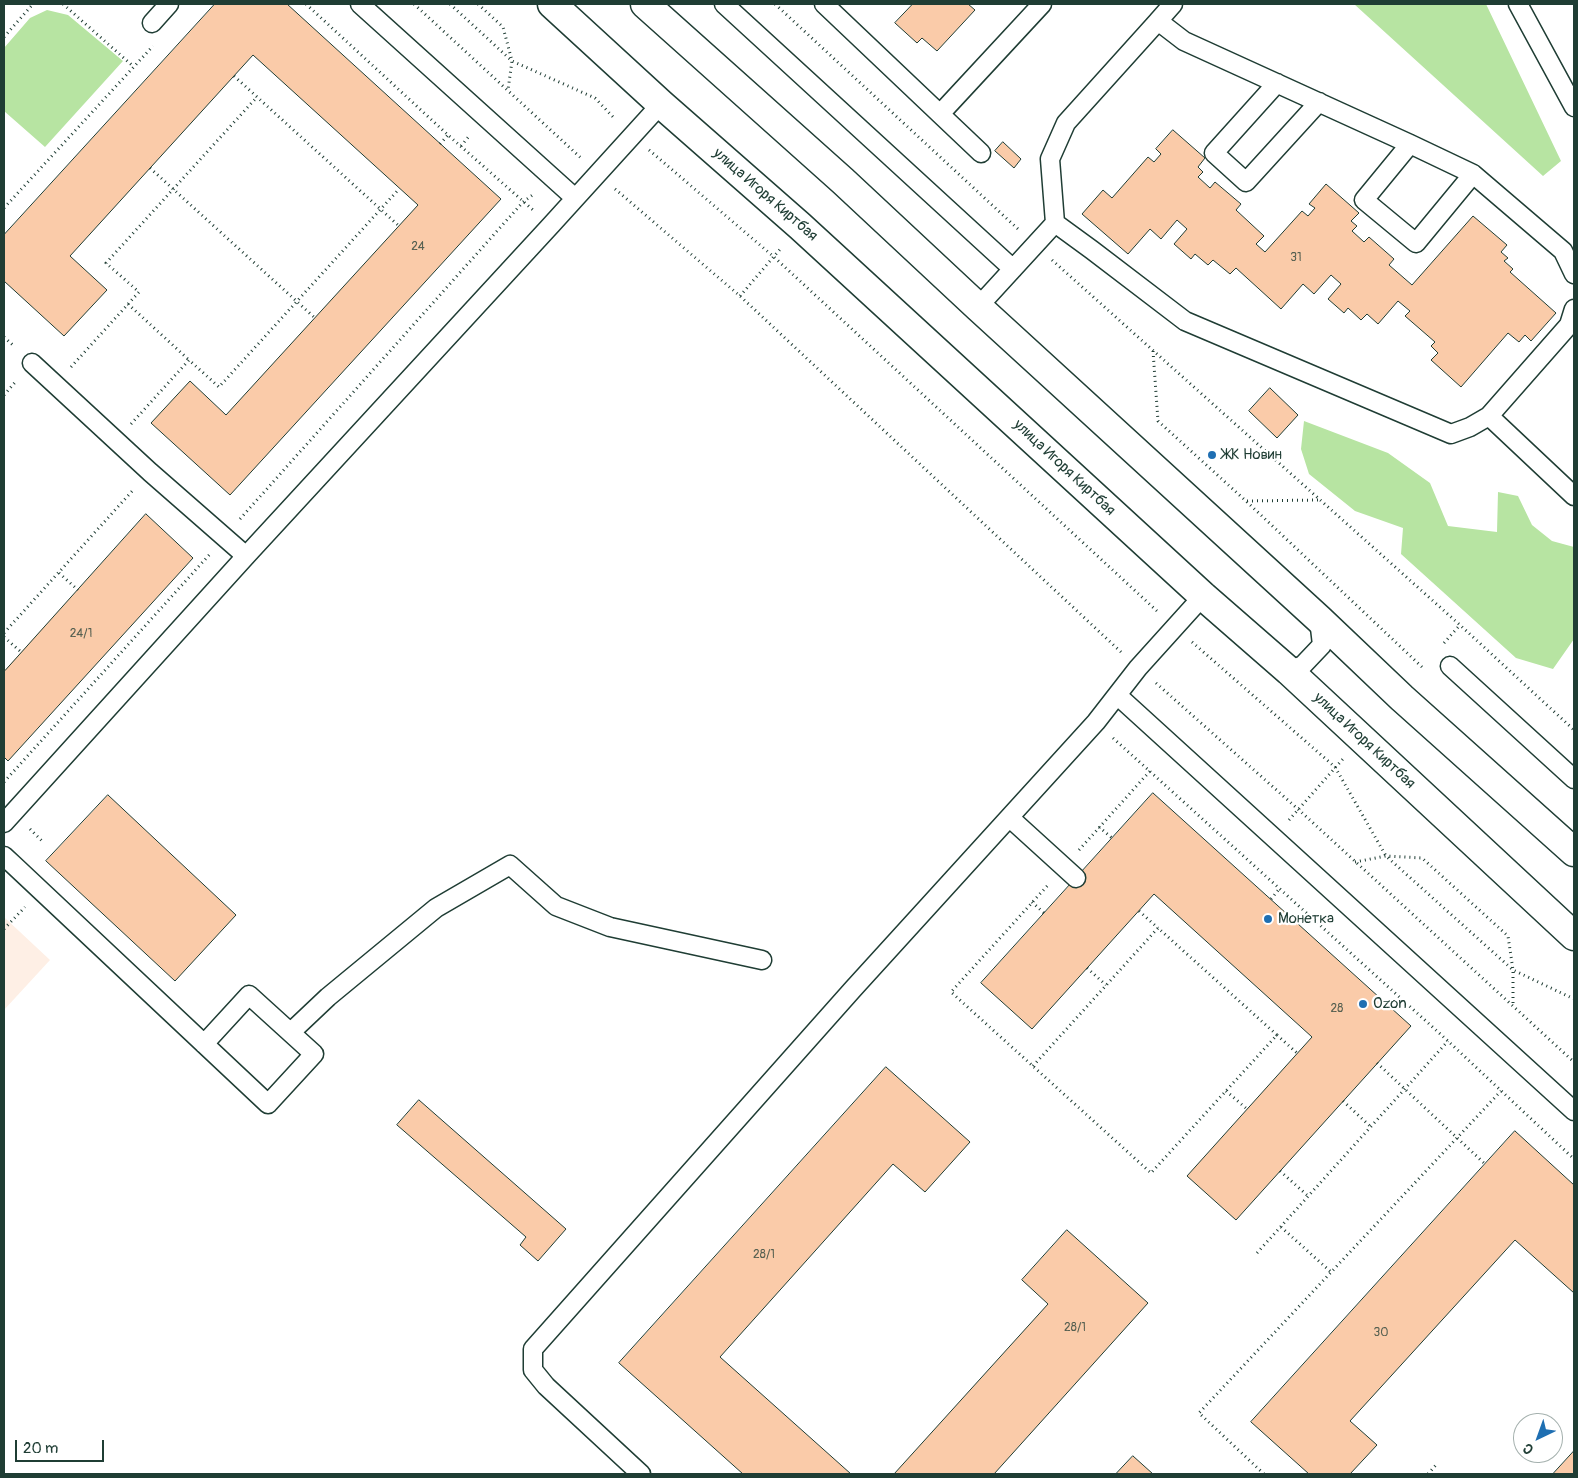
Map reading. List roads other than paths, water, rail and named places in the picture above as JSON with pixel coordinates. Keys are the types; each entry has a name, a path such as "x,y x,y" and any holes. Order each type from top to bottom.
{"street":[{"name":"улица Игоря Киртбая","path":"552,4 661,104 800,226 1203,596 1289,671 1574,936"},
{"path":"645,4 843,181 1319,619 1402,698 1574,852"}],"lane":[{"path":"152,23 169,4"},
{"path":"360,4 575,198"},
{"path":"724,4 1013,269"},
{"path":"824,4 981,153"},
{"path":"940,114 1042,4"},
{"path":"1172,4 1066,123 1050,159 1055,223 1185,321 1451,434 1470,427 1488,416 1569,325 1574,309"},
{"path":"1518,4 1574,107"},
{"path":"1158,21 1184,41 1473,174 1563,251 1574,274"},
{"path":"1277,83 1214,153 1246,182 1319,102"},
{"path":"4,823 661,104"},
{"path":"1410,144 1364,200 1416,243 1473,174"},
{"path":"978,307 1055,223"},
{"path":"32,363 150,472 246,556"},
{"path":"1488,416 1574,496"},
{"path":"641,1474 542,1381 533,1370 533,1349 840,1004 1096,722 1138,668 1203,596"},
{"path":"1289,671 1303,665 1322,645 1319,619"},
{"path":"1450,666 1574,779"},
{"path":"1117,695 1574,1111"},
{"path":"1010,818 1070,872"},
{"path":"4,856 41,890 204,1044 268,1104 314,1054 249,995 204,1044"},
{"path":"291,1032 328,997 436,908 510,865 556,906 583,917 610,927 762,960"}],"place":[{"name":"ЖК Новин","path":"1212,455"},
{"name":"Монетка","path":"1268,919"},
{"name":"Ozon","path":"1363,1004"}]}
